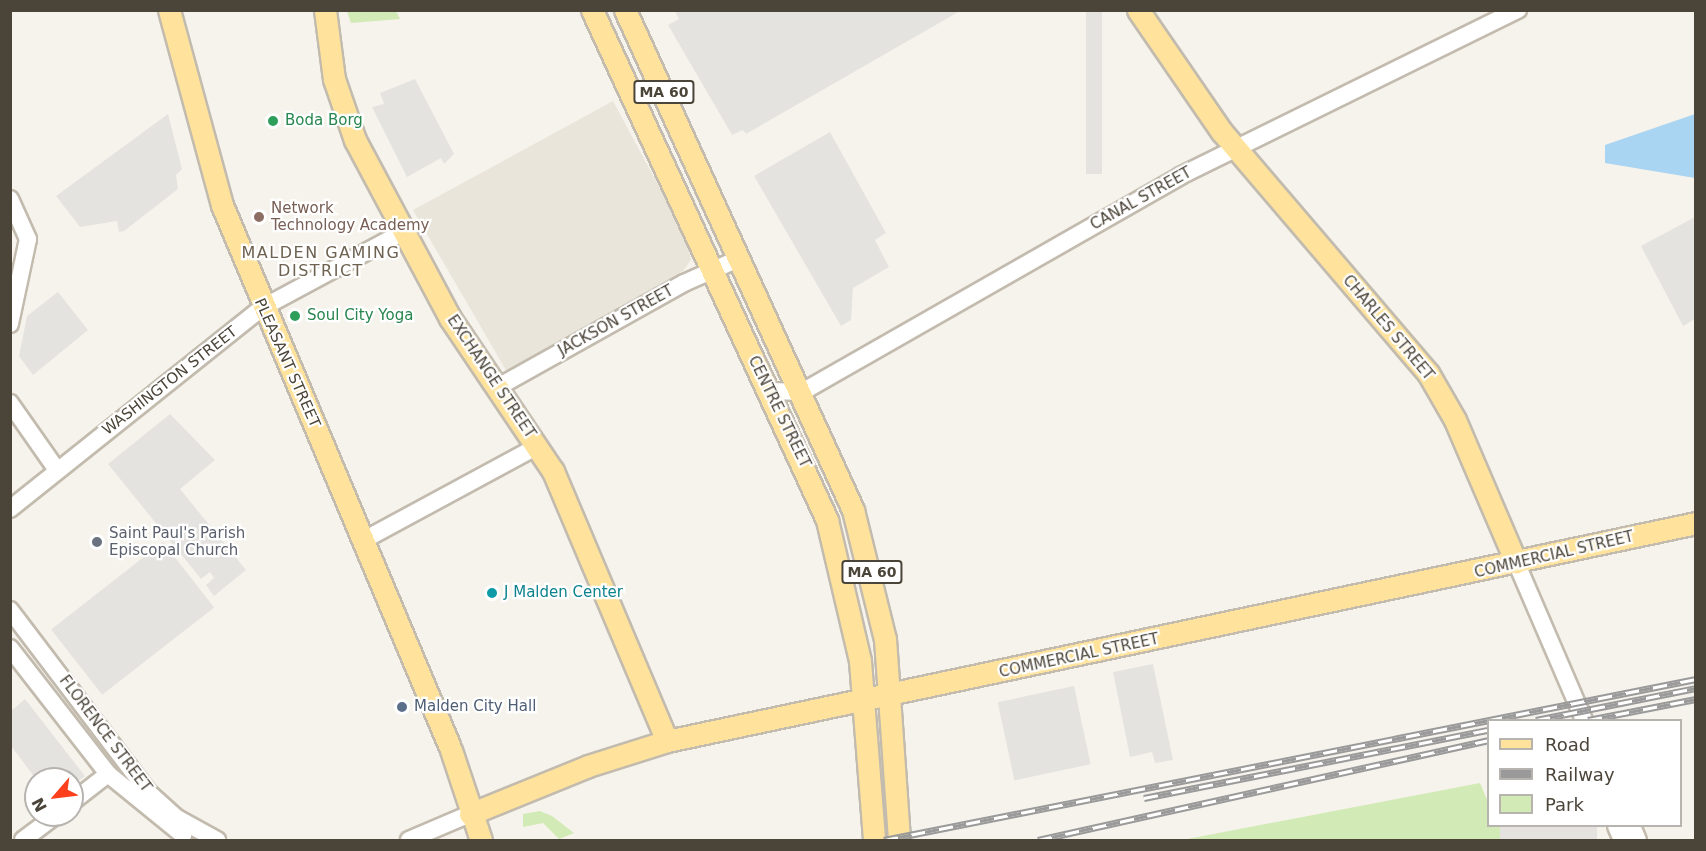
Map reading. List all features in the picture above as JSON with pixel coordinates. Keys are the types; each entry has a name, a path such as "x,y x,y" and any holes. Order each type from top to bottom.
{"main road":[{"name":"PLEASANT STREET","path":"169,10 203,147 262,308 364,540 450,748 480,840"},
{"name":"EXCHANGE STREET","path":"325,10 345,115 403,232 450,318 538,446 564,494 667,741"},
{"name":"CENTRE STREET","path":"592,10 771,391 836,547 854,620 865,699 874,840"},
{"name":"CENTRE STREET","path":"625,10 736,260 802,392 864,546 880,607 891,694 899,840"},
{"name":"CHARLES STREET","path":"1138,10 1236,148 1428,374 1455,420 1516,562"},
{"name":"COMMERCIAL STREET","path":"470,814 588,765 667,741 1695,523"}],"street":[{"name":"CANAL STREET","path":"802,392 1236,148 1518,10"},
{"path":"10,199 28,236 12,317"},
{"name":"WASHINGTON STREET","path":"10,509 262,308 403,232"},
{"name":"JACKSON STREET","path":"498,387 713,269 736,260"},
{"path":"771,391 802,392"},
{"path":"10,403 57,470"},
{"path":"364,540 538,446"},
{"name":"CHARLES STREET","path":"1516,562 1584,719"},
{"name":"FLORENCE STREET","path":"10,610 161,805 217,840"},
{"name":"FLORENCE STREET","path":"10,648 108,774 144,808 192,840"},
{"path":"73,731 92,716"},
{"path":"84,793 108,774"},
{"path":"409,840 470,814"},
{"path":"23,840 40,827"},
{"path":"10,835 15,840"}],"shaded area":[{"path":"675,10 960,11 746,134 743,130 732,135 668,25 679,19"},
{"path":"1086,11 1102,11 1102,174 1086,174"},
{"path":"415,79 454,154 444,164 441,158 407,177 372,107 384,104 380,93"},
{"path":"613,101 686,237 691,260 683,271 507,372 413,210"},
{"path":"168,114 182,169 176,175 178,189 124,231 119,232 117,221 80,227 56,196"},
{"path":"830,132 886,233 875,240 889,267 853,288 851,320 841,326 754,176"},
{"path":"1695,217 1695,319 1683,326 1641,246"},
{"path":"58,292 88,330 33,375 19,356 27,316"},
{"path":"170,414 215,460 180,489 246,570 214,596 206,585 214,578 210,572 201,579 108,464"},
{"path":"163,542 214,607 102,695 51,629"},
{"path":"1153,664 1173,760 1155,763 1152,752 1130,757 1113,672"},
{"path":"1074,686 1091,764 1014,780 998,702"},
{"path":"25,699 78,767 27,767 11,746 11,711"},
{"path":"1500,827 1597,827 1597,840 1500,840"}],"green space":[{"path":"347,11 396,11 400,19 351,23"},
{"path":"1480,783 1487,800 1487,827 1500,827 1506,840 1182,840"},
{"path":"540,811 552,816 574,833 559,839 543,823 523,827 523,814"}],"water":[{"path":"1695,114 1695,178 1605,163 1605,145"}],"railway":[{"path":"1494,719 1696,679"},
{"path":"1541,719 1696,688"},
{"path":"1593,719 1696,699"},
{"path":"884,840 1487,720"},
{"path":"1144,798 1487,730"},
{"path":"1038,840 1487,740"}],"place":[{"name":"Boda Borg","path":"273,121"},
{"name":"Network Technology Academy","path":"259,217"},
{"name":"Soul City Yoga","path":"295,316"},
{"name":"Saint Paul's Parish Episcopal Church","path":"97,542"},
{"name":"J Malden Center","path":"492,593"},
{"name":"Malden City Hall","path":"402,707"}],"district":[{"name":"MALDEN GAMING DISTRICT","path":"321,262"}]}
